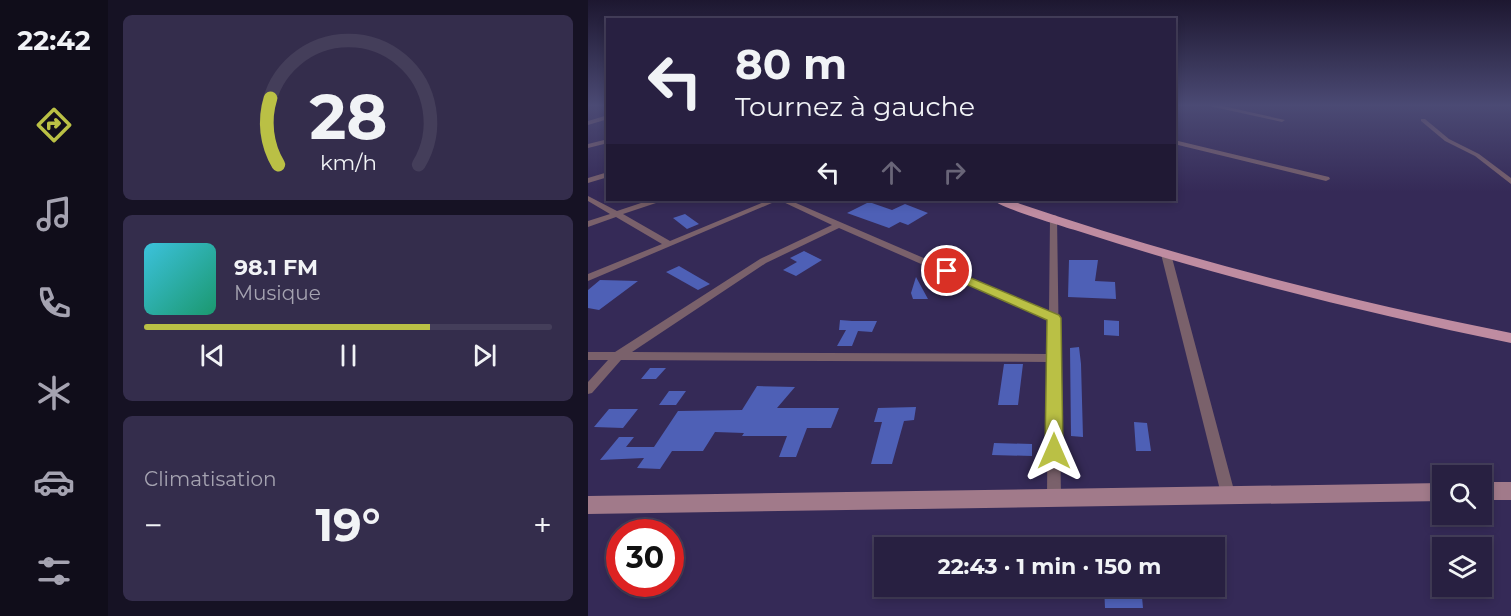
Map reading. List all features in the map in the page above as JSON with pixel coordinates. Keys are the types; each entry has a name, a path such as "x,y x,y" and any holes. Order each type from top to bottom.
{"main road":[{"path":"1010,201 1054,218 1166,254 1316,295 1511,338"},
{"path":"1492,491 1511,491"},
{"path":"588,505 1432,492"}],"street":[{"path":"1439,134 1477,155 1511,182"},
{"path":"588,147 606,142"},
{"path":"1176,142 1326,179"},
{"path":"588,181 606,175"},
{"path":"588,198 669,244"},
{"path":"588,224 653,201"},
{"path":"588,278 773,201"},
{"path":"785,201 1054,318"},
{"path":"1054,218 1054,497"},
{"path":"588,390 618,356 763,261 840,224"},
{"path":"1166,254 1228,494"},
{"path":"588,356 1054,358"}],"building":[{"path":"869,202 892,210 905,204 928,213 908,225 900,222 889,228 847,213"},
{"path":"685,214 699,224 687,229 673,218"},
{"path":"804,251 822,260 796,276 783,270 797,262 790,258"},
{"path":"1069,260 1098,260 1095,281 1115,282 1116,299 1068,297"},
{"path":"679,266 710,284 698,290 666,272"},
{"path":"916,277 928,299 913,299 911,293"},
{"path":"600,280 638,281 599,310 588,308 588,290"},
{"path":"840,320 877,321 872,332 858,331 852,346 837,346 846,330 839,330"},
{"path":"1104,320 1119,321 1119,336 1104,335"},
{"path":"1079,347 1083,437 1071,436 1070,348"},
{"path":"1004,364 1023,364 1018,405 998,405"},
{"path":"650,368 666,368 656,379 641,379"},
{"path":"757,386 795,387 777,408 839,408 831,428 807,428 796,457 779,457 787,436 742,436 744,433 715,432 703,451 672,451 660,469 637,468 644,458 600,460 619,437 634,437 626,447 654,447 678,411 742,410"},
{"path":"669,391 686,391 676,405 659,405"},
{"path":"916,407 914,420 904,421 892,464 871,464 882,422 874,422 878,408"},
{"path":"609,409 638,409 623,428 594,427"},
{"path":"1134,422 1147,423 1151,451 1136,451"},
{"path":"994,443 1032,444 1032,456 992,455"},
{"path":"1104,597 1142,597 1143,608 1105,608"}],"route":[{"path":"947,271 1054,318 1054,451"}]}
